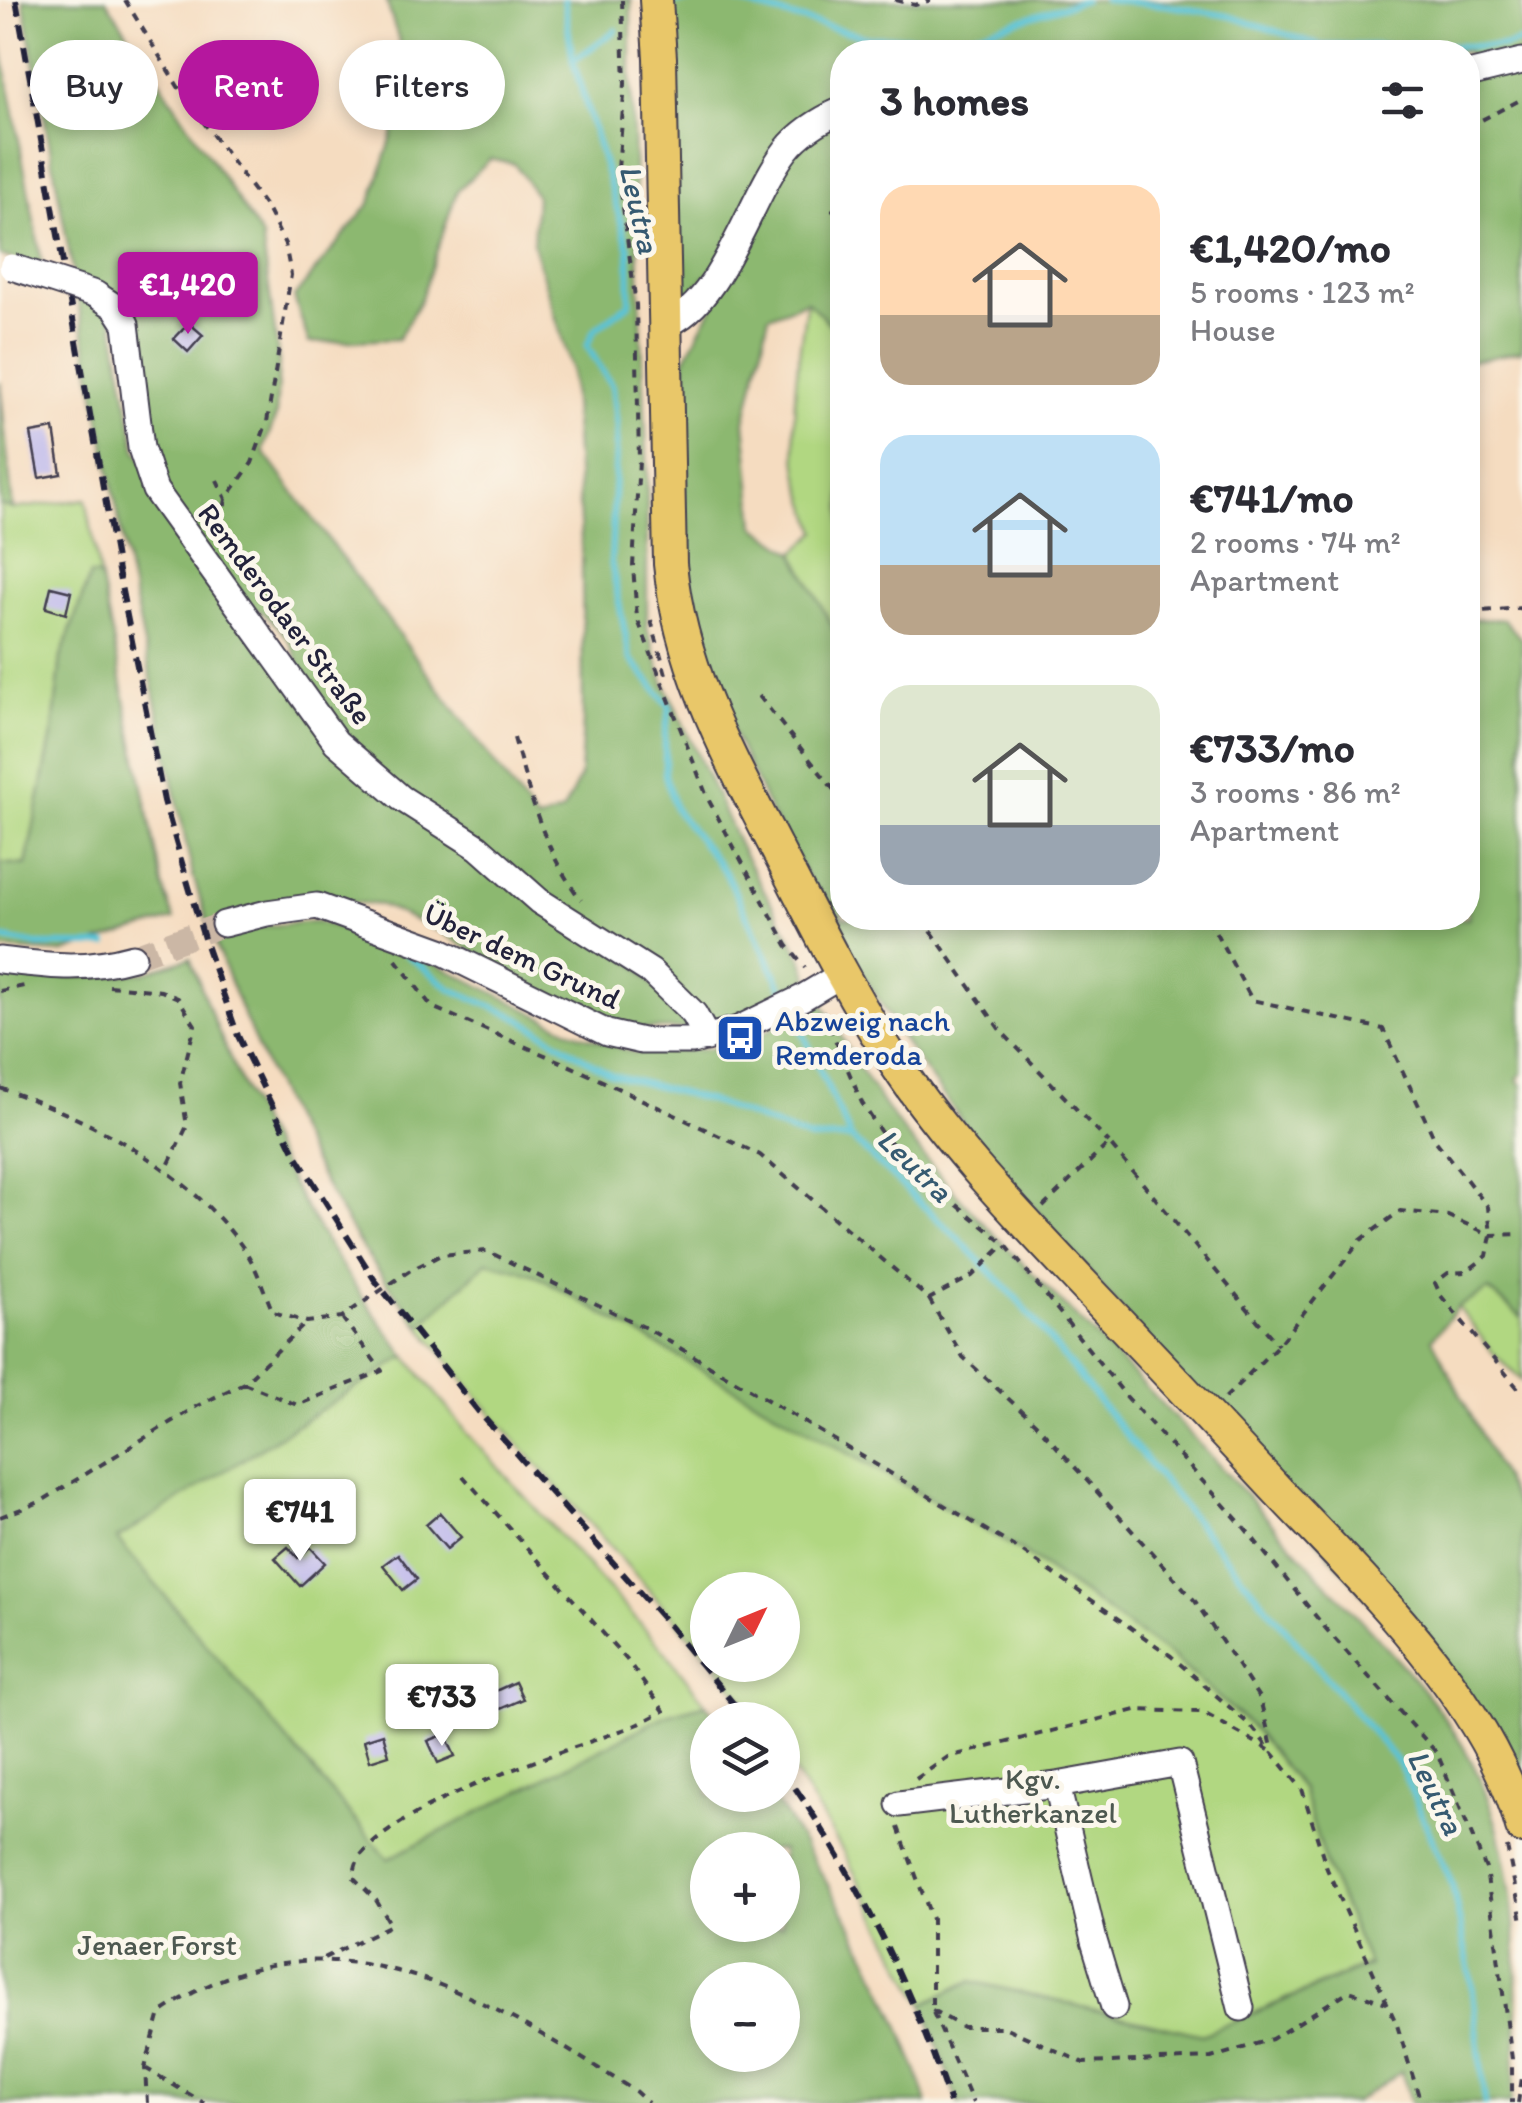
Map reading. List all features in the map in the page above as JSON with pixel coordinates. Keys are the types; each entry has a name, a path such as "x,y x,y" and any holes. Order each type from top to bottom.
{"main road":[{"path":"656,0 674,607 686,654 822,986 896,1063 932,1113 1026,1224 1436,1666 1499,1765 1514,1834"}],"street":[{"path":"1480,71 1522,62"},
{"path":"665,324 688,314 708,292 785,151 810,128 830,117"},
{"name":"Remderodaer Straße","path":"6,264 95,294 115,307 126,324 140,448 155,490 322,726 374,776 478,848 539,901 651,972 694,1014 708,1038"},
{"name":"Über dem Grund","path":"224,924 317,906 441,951 607,1033 666,1042 708,1038 756,1022 822,986"},
{"path":"0,960 66,968 98,967 133,956"},
{"path":"899,1804 1058,1786 1180,1764 1241,2008"},
{"path":"1058,1786 1094,1941 1114,2007"}],"path":[{"path":"125,0 182,93 267,209 285,244 290,275 267,422 252,463 226,500 222,521 226,542 240,572"},
{"path":"622,0 625,84 618,169 636,305 639,461 633,566 637,618 708,798 787,945 822,986"},
{"path":"895,0 914,5 931,0"},
{"path":"1480,121 1522,99"},
{"path":"217,480 226,500"},
{"path":"1480,611 1522,608"},
{"path":"651,617 662,666 680,704"},
{"path":"759,696 830,785"},
{"path":"514,738 537,821 563,876 586,906"},
{"path":"368,924 432,1008 566,1064 760,1155 929,1299 963,1357 1038,1426 1196,1600 1260,1699 1273,1752"},
{"path":"930,930 1000,1030 1108,1143 1278,1345"},
{"path":"1214,930 1252,1000 1384,1029 1435,1140 1488,1206 1492,1235 1487,1256 1466,1272 1448,1273 1435,1283 1441,1296 1522,1392"},
{"path":"801,948 822,986 820,1007 862,1103 880,1132 924,1178 1005,1244 1126,1396 1243,1526 1327,1630 1437,1754 1486,1870 1515,2103"},
{"path":"98,967 102,986 161,992 178,998 195,1025 180,1082 188,1126 166,1170"},
{"path":"0,1088 49,1104 166,1170 219,1218 246,1252 273,1312 307,1322 342,1317 409,1271 441,1255 487,1252 648,1329 1023,1552 1171,1656 1250,1726 1302,1790 1327,1869 1387,2003 1422,2103"},
{"path":"1026,1224 1108,1143"},
{"path":"1208,1416 1278,1345 1361,1240 1400,1212 1448,1216 1492,1235 1522,1234"},
{"path":"929,1299 972,1276 1000,1249"},
{"path":"244,1383 297,1405 382,1371 342,1317"},
{"path":"0,1517 40,1502 196,1406 244,1383 307,1322"},
{"path":"324,1958 391,1926 376,1900 353,1877 358,1858 402,1821 457,1794 664,1711 627,1660 462,1476"},
{"path":"973,2103 932,2010 932,1919 896,1822 899,1804 910,1784 948,1756 1136,1710 1202,1712 1273,1752"},
{"path":"1514,1834 1522,1920"},
{"path":"147,2103 145,2068 160,2013 193,1990 256,1968 324,1958 389,1968 458,1990 534,2028 648,2103"},
{"path":"932,2010 963,2026 1004,2027 1084,2063 1210,2058 1272,2039 1349,1991 1387,2003"},
{"path":"145,2068 202,2102"},
{"path":"1515,2103 1522,2078"}],"green space":[{"path":"23,0 106,0 132,40 30,40"},
{"path":"386,0 631,0 647,459 647,628 664,682 742,851 802,958 809,978 774,1004 747,1017 733,1021 706,1018 404,795 305,693 301,668 291,644 262,612 245,607 158,488 135,337 74,279 47,130 158,130 158,79 178,109 178,130 192,130 262,237 279,362 276,416 263,451 537,821 563,811 580,777 582,557 571,367 533,244 536,196 515,164 490,159 457,191 420,301 398,339 309,343 294,297 371,202 394,130 505,130 505,40 399,40"},
{"path":"664,0 1522,0 1522,351 1480,360 1480,40 830,40 830,325 807,301 769,316 745,422 755,526 794,553 830,622 830,917 770,811 711,685 680,562 684,361 726,281 707,275 678,305"},
{"path":"0,38 43,269 0,255"},
{"path":"77,297 111,311 136,449 319,728 636,965 690,1029 619,1029 546,995 439,931 381,905 328,900 208,923 193,876 128,569"},
{"path":"807,300 830,324 830,622 794,553 817,532 795,451 798,364"},
{"path":"0,382 13,509 0,505"},
{"path":"86,499 100,576 90,576 61,657 53,730 26,865 0,863 0,505 13,509"},
{"path":"90,575 100,576 163,886 174,919 62,953 0,949 0,863 26,865 53,730 61,657"},
{"path":"1504,619 1522,640 1522,1073 1517,1079 1522,1086 1522,1318 1489,1290 1458,1307 1432,1339 1522,1515 1522,1801 1505,1761 969,1131 908,1047 837,930 1480,930 1480,620"},
{"path":"316,921 436,964 573,1032 635,1053 710,1049 762,1034 821,1001 882,1102 944,1181 1169,1412 1382,1642 1427,1694 1465,1749 1493,1814 1511,1895 1517,2023 1511,2103 1410,2103 1402,2071 1354,2103 958,2103 923,2004 971,1981 1202,2035 1369,1965 1327,1869 1302,1789 1251,1726 1171,1656 1023,1552 533,1274 487,1262 420,1326 360,1245 313,1163 261,1055 215,943 256,927"},
{"name":"Jenaer Forst","path":"190,958 232,1064 282,1166 339,1263 406,1356 117,1539 388,1859 667,1715 690,1709 690,1812 783,1812 795,1832 690,1832 690,1942 800,1942 800,1839 880,1983 927,2103 0,2103 0,971 67,977 143,973"},
{"name":"Kgv. Lutherkanzel","path":"487,1261 533,1274 1023,1552 1171,1656 1251,1726 1302,1789 1327,1869 1369,1964 1202,2035 971,1981 923,2004 843,1851 800,1781 800,1702 745,1702 729,1682 800,1682 800,1572 690,1572 690,1636 492,1414 420,1326"},
{"path":"1489,1290 1522,1318 1522,1381 1493,1353 1458,1307"},
{"path":"406,1356 468,1434 663,1649 704,1702 690,1702 690,1709 667,1715 388,1859 116,1539"}],"building":[{"path":"189,323 203,335 188,352 174,339"},
{"path":"54,429 61,474 39,478 31,433"},
{"path":"51,587 71,592 66,614 46,608"},
{"path":"440,1513 461,1537 447,1549 426,1525"},
{"path":"288,1547 298,1558 310,1547 325,1563 300,1586 275,1558"},
{"path":"398,1554 417,1579 403,1590 383,1565"},
{"path":"515,1682 523,1699 498,1710 491,1693"},
{"path":"383,1734 389,1755 370,1761 364,1740"},
{"path":"445,1734 455,1756 438,1763 428,1741"}],"waterway":[{"name":"Leutra","path":"564,0 573,61 629,249 630,303 594,330 587,346 612,386 617,427 611,562 630,658 670,707 665,775 675,809 725,872 787,998"},
{"path":"673,2 697,0"},
{"path":"728,0 867,37 961,38 1084,0"},
{"path":"1105,0 1229,16 1303,40"},
{"path":"573,61 616,30"},
{"path":"1480,46 1506,46 1522,41"},
{"path":"0,938 37,945 106,945"},
{"path":"394,945 451,989 519,1018 610,1074 710,1101 810,1139 851,1138"},
{"name":"Leutra","path":"792,1009 851,1138 1016,1298 1190,1515 1400,1765 1452,1884 1472,1983 1485,2103"}],"tunnel":[{"path":"133,957 224,924"}],"railway":[{"path":"16,0 118,571 164,801 205,942 238,1036 296,1155 374,1279 478,1411 732,1702"},
{"path":"800,1796 878,1930 935,2059 950,2103"}],"place":[{"name":"Abzweig nach Remderoda","path":"740,1038"}]}
